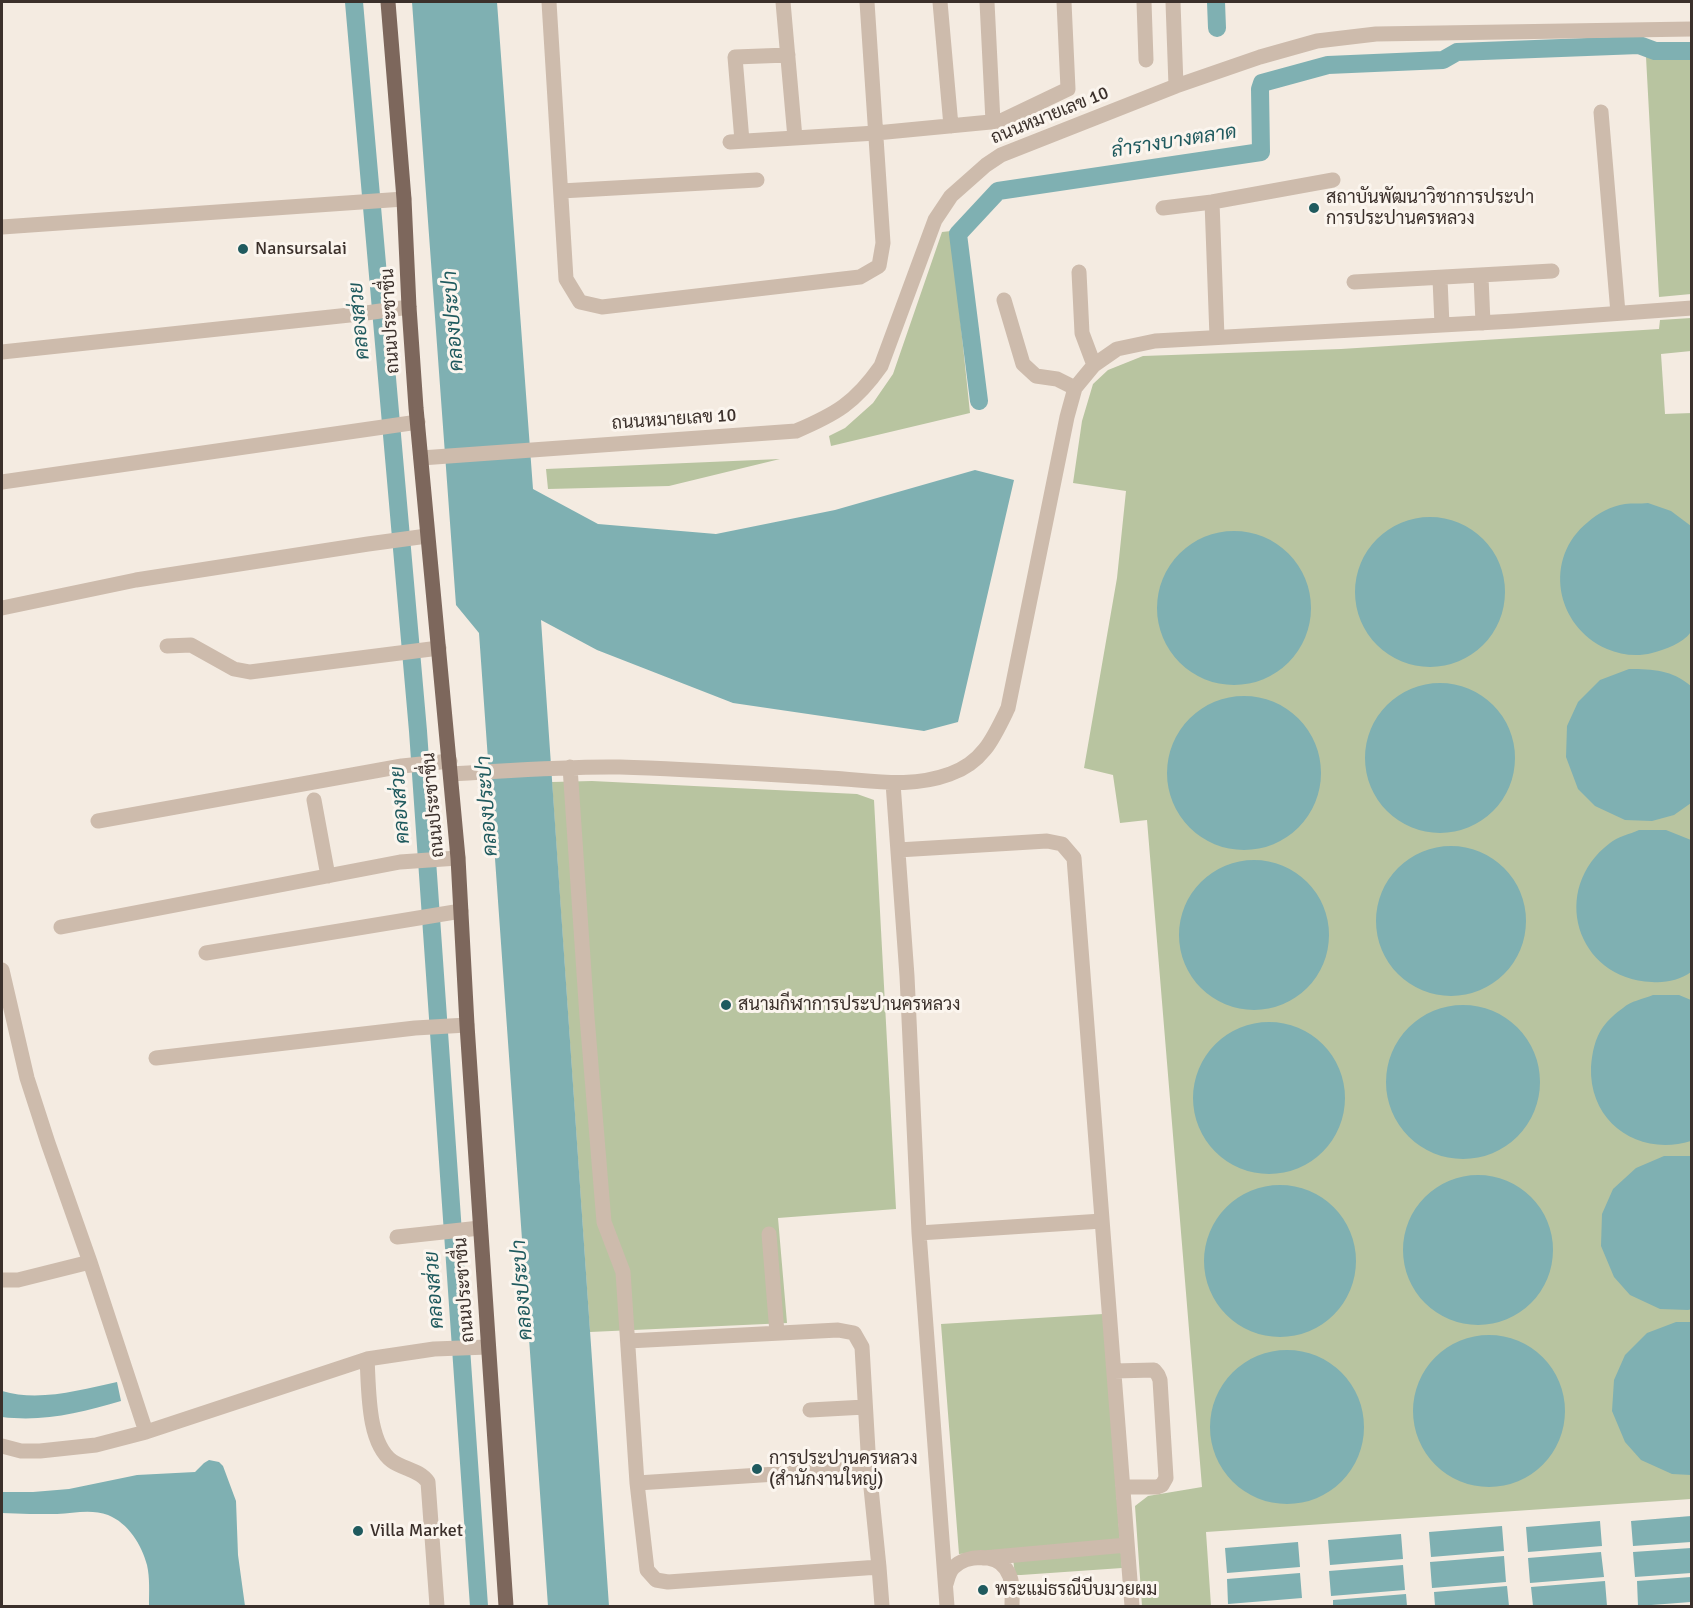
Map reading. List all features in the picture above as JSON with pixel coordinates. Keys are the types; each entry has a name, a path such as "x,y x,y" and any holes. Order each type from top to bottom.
{"main road":[{"name":"ถนนประชาชื่น","path":"388,2 427,536 458,858 474,1229 488,1347 506,1606"}],"street":[{"path":"549,2 566,279 580,302 602,307 860,278 879,266 884,243 867,2"},
{"path":"783,2 795,138"},
{"path":"940,2 951,126"},
{"path":"987,2 993,122"},
{"path":"788,55 735,57 736,142 876,134 1001,121 1068,89 1064,2"},
{"path":"1144,2 1146,60"},
{"path":"1173,2 1176,86"},
{"name":"ถนนหมายเลข 10","path":"421,458 796,431 825,419 851,402 867,386 881,366 934,220 951,196 1001,155 1176,86 1317,40 1388,34 1692,29"},
{"path":"1601,112 1618,313"},
{"path":"561,191 757,180"},
{"path":"1163,208 1212,202 1333,180"},
{"path":"2,227 404,199"},
{"path":"1212,202 1217,337"},
{"path":"1079,272 1082,333 1094,365"},
{"path":"1354,282 1552,272"},
{"path":"1480,277 1483,323"},
{"path":"1440,279 1442,325"},
{"path":"1004,300 1023,364 1036,376 1057,379 1075,388"},
{"path":"2,352 409,307"},
{"path":"98,821 402,766 432,763 481,772 619,767 893,783 916,783 952,774 978,759 993,739 1008,708 1067,417 1075,388 1094,365 1117,349 1155,341 1483,323 1692,308"},
{"path":"2,482 418,422"},
{"path":"2,608 136,580 427,536"},
{"path":"167,646 191,645 234,669 250,672 439,648"},
{"path":"562,768 587,1017 604,1222 623,1272 637,1483 647,1570 656,1580 668,1582 879,1567"},
{"path":"893,783 907,976 919,1233 947,1606"},
{"path":"314,800 328,876"},
{"path":"898,850 1047,841 1062,844 1074,858 1132,1606"},
{"path":"61,927 400,862 458,858"},
{"path":"206,953 461,911"},
{"path":"2,970 4,992 27,1078 146,1432"},
{"path":"156,1058 415,1028 467,1025"},
{"path":"919,1233 1102,1221"},
{"path":"397,1237 474,1229"},
{"path":"769,1234 777,1333"},
{"path":"2,1280 18,1280 90,1262"},
{"path":"628,1341 838,1330 854,1333 862,1347 869,1468 882,1606"},
{"path":"2,1446 21,1451 65,1450 96,1445 146,1432 367,1359 434,1349 488,1347"},
{"path":"367,1359 373,1428 378,1444 390,1459 423,1475 428,1482 437,1606"},
{"path":"1114,1371 1154,1370 1160,1380 1166,1478 1162,1485 1157,1487 1123,1487"},
{"path":"810,1410 866,1407"},
{"path":"637,1483 869,1468"},
{"path":"946,1587 955,1565 964,1560 1127,1545"},
{"path":"983,1558 1001,1563 1007,1570 1011,1580 1012,1606"}],"green space":[{"path":"1646,57 1691,58 1691,294 1659,297"},
{"path":"951,231 970,413 831,446 829,436 845,428 873,403 893,374 942,232"},
{"path":"1691,318 1691,351 1661,354 1665,414 1692,413 1691,1499 1206,1532 1211,1606 1142,1606 1135,1506 1148,1496 1202,1487 1147,820 1120,823 1113,775 1084,768 1117,578 1126,491 1073,483 1082,421 1093,384 1108,370 1143,356 1341,349 1659,329 1660,320"},
{"path":"780,459 669,486 548,489 546,469"},
{"name":"สนามกีฬาการประปานครหลวง","path":"592,781 857,794 874,800 896,1209 778,1218 787,1323 590,1332 552,782"},
{"path":"1103,1314 1122,1568 1015,1575 1012,1550 959,1554 941,1324"}],"water":[{"name":"คลองประปา","path":"412,2 497,2 533,489 598,524 716,534 835,510 975,470 1014,480 958,722 924,731 733,703 597,650 541,620 609,1606 548,1606 479,633 456,605"},
{"path":"1648,503 1671,511 1691,526 1691,632 1678,643 1663,650 1641,655 1623,654 1607,649 1589,638 1576,625 1566,608 1561,590 1561,572 1565,554 1574,537 1592,519 1615,506"},
{"path":"1430,517 1445,518 1459,523 1472,529 1483,539 1493,550 1499,563 1504,577 1504,607 1499,621 1493,634 1483,645 1472,655 1459,661 1445,666 1430,667 1415,666 1401,661 1388,655 1377,645 1367,634 1361,621 1356,607 1355,592 1356,577 1361,563 1367,550 1377,539 1388,529 1401,523 1415,518"},
{"path":"1234,531 1264,536 1289,553 1306,578 1311,608 1306,638 1289,663 1264,680 1234,685 1204,680 1179,663 1162,638 1157,608 1162,578 1179,553 1204,536"},
{"path":"1629,669 1662,672 1677,677 1691,686 1691,803 1674,815 1652,821 1625,820 1595,806 1578,789 1566,757 1567,726 1578,702 1600,680"},
{"path":"1440,683 1455,684 1469,689 1493,705 1509,729 1514,743 1514,773 1509,787 1493,811 1469,827 1455,832 1440,833 1425,832 1411,827 1387,811 1371,787 1366,773 1365,758 1366,743 1371,729 1387,705 1411,689 1425,684"},
{"path":"1244,696 1259,697 1274,702 1299,718 1315,743 1320,758 1320,788 1315,803 1299,828 1274,844 1259,849 1244,850 1229,849 1214,844 1189,828 1173,803 1168,788 1167,773 1168,758 1173,743 1189,718 1214,702 1229,697"},
{"path":"1639,830 1666,830 1691,840 1691,972 1673,980 1652,982 1626,977 1605,965 1589,949 1580,929 1576,906 1580,884 1591,862 1613,841"},
{"path":"1451,846 1480,851 1493,858 1504,868 1514,879 1521,892 1526,921 1521,950 1514,963 1504,974 1493,984 1480,991 1451,996 1422,991 1409,984 1398,974 1388,963 1381,950 1376,921 1381,892 1388,879 1398,868 1409,858 1422,851"},
{"path":"1254,860 1269,861 1283,866 1307,882 1323,906 1328,920 1328,950 1323,964 1307,988 1283,1004 1269,1009 1254,1010 1239,1009 1225,1004 1201,988 1185,964 1180,950 1179,935 1180,920 1185,906 1201,882 1225,866 1239,861"},
{"path":"1653,995 1679,995 1691,1000 1691,1141 1672,1145 1653,1144 1621,1131 1608,1119 1598,1104 1593,1087 1592,1056 1600,1031 1626,1006"},
{"path":"1463,1005 1492,1011 1506,1018 1517,1028 1527,1039 1534,1053 1540,1082 1534,1111 1527,1125 1517,1136 1506,1146 1492,1153 1463,1159 1434,1153 1420,1146 1409,1136 1399,1125 1392,1111 1386,1082 1392,1053 1399,1039 1409,1028 1420,1018 1434,1011"},
{"path":"1269,1022 1284,1023 1298,1028 1323,1044 1339,1069 1344,1083 1344,1113 1339,1127 1323,1152 1298,1168 1284,1173 1269,1174 1254,1173 1240,1168 1215,1152 1199,1127 1194,1113 1193,1098 1194,1083 1199,1069 1215,1044 1240,1028 1254,1023"},
{"path":"1664,1156 1691,1156 1692,1309 1688,1310 1660,1309 1630,1295 1614,1277 1601,1246 1602,1214 1613,1189 1636,1168"},
{"path":"1478,1175 1507,1181 1531,1197 1547,1221 1553,1250 1547,1279 1531,1303 1507,1319 1478,1325 1449,1319 1425,1303 1409,1279 1403,1250 1409,1221 1425,1197 1449,1181"},
{"path":"1280,1185 1295,1186 1309,1191 1334,1207 1350,1232 1355,1246 1355,1276 1350,1290 1334,1315 1309,1331 1295,1336 1280,1337 1265,1336 1251,1331 1226,1315 1210,1290 1205,1276 1204,1261 1205,1246 1210,1232 1226,1207 1251,1191 1265,1186"},
{"path":"1676,1322 1691,1322 1691,1475 1672,1474 1641,1460 1625,1442 1612,1411 1614,1380 1625,1355 1647,1333"},
{"path":"1489,1335 1504,1336 1518,1341 1543,1357 1559,1382 1564,1396 1564,1426 1559,1440 1543,1465 1518,1481 1504,1486 1489,1487 1474,1486 1460,1481 1435,1465 1419,1440 1414,1426 1413,1411 1414,1396 1419,1382 1435,1357 1460,1341 1474,1336"},
{"path":"1287,1350 1302,1351 1316,1356 1330,1363 1341,1373 1351,1384 1358,1398 1363,1412 1363,1442 1358,1456 1351,1470 1341,1481 1330,1491 1316,1498 1302,1503 1287,1504 1272,1503 1258,1498 1244,1491 1233,1481 1223,1470 1216,1456 1211,1442 1210,1427 1211,1412 1216,1398 1223,1384 1233,1373 1244,1363 1258,1356 1272,1351"},
{"path":"117,1382 121,1401 62,1415 33,1418 2,1417 2,1391 45,1395"},
{"path":"209,1460 219,1462 223,1466 236,1501 238,1555 245,1606 149,1606 148,1570 142,1550 128,1529 108,1515 89,1512 2,1513 2,1492 69,1489 137,1475 195,1472"},
{"path":"1691,1516 1691,1542 1633,1546 1631,1521"},
{"path":"1600,1521 1602,1546 1528,1552 1526,1527"},
{"path":"1502,1526 1504,1551 1431,1557 1429,1532"},
{"path":"1401,1534 1403,1559 1330,1565 1328,1540"},
{"path":"1298,1542 1300,1567 1227,1573 1225,1548"},
{"path":"1691,1548 1691,1573 1635,1577 1633,1552"},
{"path":"1601,1552 1604,1577 1530,1583 1528,1558"},
{"path":"1504,1556 1506,1582 1432,1588 1430,1562"},
{"path":"1403,1565 1405,1590 1331,1596 1329,1571"},
{"path":"1300,1573 1302,1598 1228,1604 1227,1579"},
{"path":"1691,1577 1691,1602 1638,1606 1637,1581"},
{"path":"1605,1581 1607,1606 1533,1606 1531,1587"},
{"path":"1507,1586 1509,1606 1435,1606 1434,1592"},
{"path":"1406,1594 1407,1606 1333,1606 1333,1600"}],"waterway":[{"name":"คลองส่วย","path":"354,2 418,731 479,1606"},
{"path":"1216,2 1217,28"},
{"name":"ลำรางบางตลาด","path":"979,401 958,234 998,191 1261,152 1260,89 1262,83 1328,65 1443,60 1457,52 1639,45 1655,51 1692,51"}],"place":[{"name":"สถาบันพัฒนาวิชาการประปา การประปานครหลวง","path":"1314,208"},
{"name":"Nansursalai","path":"243,249"},
{"name":"สนามกีฬาการประปานครหลวง","path":"726,1005"},
{"name":"การประปานครหลวง (สำนักงานใหญ่)","path":"757,1469"},
{"name":"Villa Market","path":"358,1531"},
{"name":"พระแม่ธรณีบีบมวยผม","path":"983,1590"}]}
